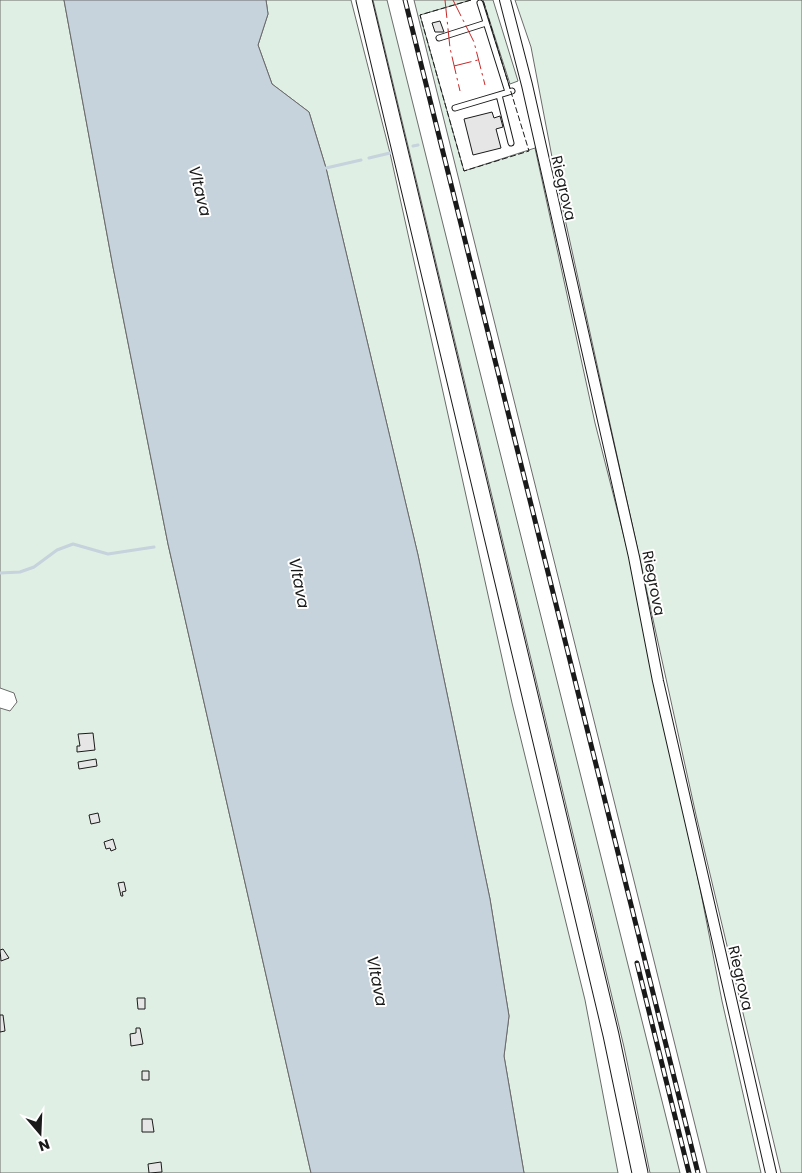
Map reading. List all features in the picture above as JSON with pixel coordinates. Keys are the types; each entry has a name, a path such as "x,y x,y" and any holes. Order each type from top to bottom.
{"main road":[{"path":"364,0 608,1026 640,1173"}],"street":[{"name":"Riegrova","path":"504,0 527,85 634,557 658,681 771,1173"}],"lane":[{"path":"455,108 510,91 480,3"},
{"path":"438,38 486,23"},
{"path":"499,95 512,143"}],"green space":[{"path":"0,0 64,0 113,267 168,544 311,1173 0,1173 0,708 10,711 17,702 14,693 0,688"},
{"path":"266,0 351,0 390,153 512,703 585,1000 618,1173 524,1173 504,1056 509,1016 490,899 418,555 326,168 309,112 272,84 258,45 268,14"},
{"path":"373,0 387,0 680,1173 650,1173 624,1047"},
{"path":"414,0 471,0 420,15 464,171 535,148 595,423 630,560 700,888 722,1001 761,1173 707,1173"},
{"path":"483,0 493,0 518,81 510,84"},
{"path":"515,0 802,0 802,1173 781,1173 696,815 556,178 531,47"}],"water":[{"name":"Vltava","path":"64,0 266,0 268,14 258,45 272,84 309,112 326,168 418,555 490,899 509,1016 504,1056 524,1173 311,1173 168,544 113,267"}],"building":[{"path":"440,21 444,32 435,32 432,23"},
{"path":"492,112 494,118 500,116 503,127 496,129 501,148 473,155 464,119"},
{"path":"93,733 95,750 77,752 77,746 80,746 78,734"},
{"path":"96,759 97,766 79,769 78,762"},
{"path":"98,813 100,822 91,824 89,815"},
{"path":"113,839 116,849 111,851 110,848 106,849 104,842"},
{"path":"124,882 126,891 122,892 123,896 121,896 118,883"},
{"path":"3,949 9,958 1,961 0,950"},
{"path":"137,998 145,998 145,1009 138,1009"},
{"path":"0,1015 3,1015 5,1031 0,1032"},
{"path":"136,1028 140,1028 143,1044 131,1046 130,1034 136,1033"},
{"path":"142,1071 149,1071 149,1080 142,1080"},
{"path":"142,1119 152,1119 154,1132 142,1132"},
{"path":"161,1162 162,1172 149,1173 148,1164"}],"waterway":[{"path":"413,146 418,145"},
{"path":"369,158 390,153"},
{"path":"326,168 361,160"},
{"path":"0,573 20,572 34,567 57,550 73,544 108,554 154,547"}],"railway":[{"path":"405,0 698,1173"},
{"path":"637,963 689,1173"}],"fence":[{"path":"471,0 420,15 464,171 529,151 483,0"}],"power":[{"path":"445,0 450,48 460,91"},
{"path":"453,0 474,42 485,85"},
{"path":"454,66 478,60"}]}
